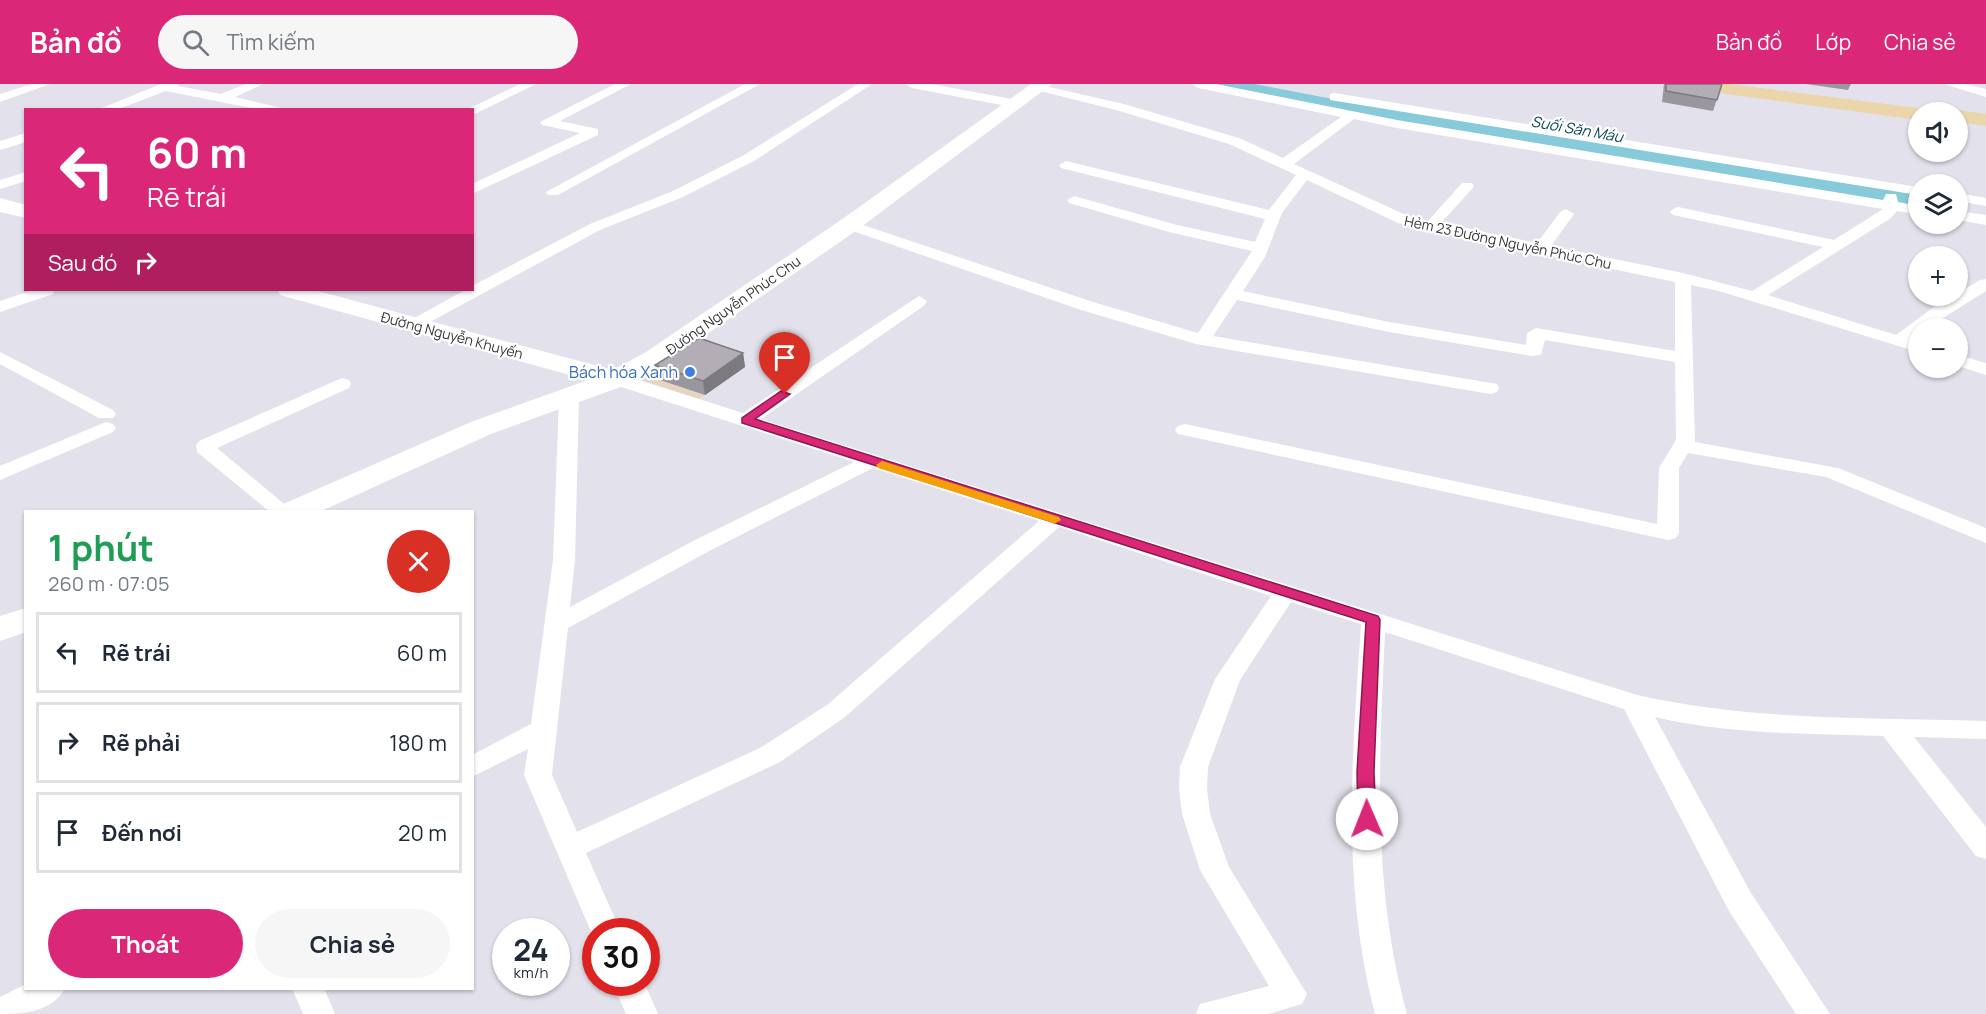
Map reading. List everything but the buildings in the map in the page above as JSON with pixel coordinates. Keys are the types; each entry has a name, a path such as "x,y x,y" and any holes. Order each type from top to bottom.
{"main road":[{"path":"1689,84 1908,113"},
{"path":"1735,85 1908,108"},
{"path":"1968,117 1986,120"},
{"path":"1968,122 1986,125"}],"street":[{"path":"0,98 44,84"},
{"path":"220,98 257,84"},
{"path":"474,109 530,84"},
{"path":"474,189 593,132 548,122 625,84"},
{"path":"553,192 754,84"},
{"path":"411,325 595,227 685,191 749,158 866,84"},
{"path":"912,84 1017,104"},
{"path":"1198,84 1352,116 1908,209"},
{"path":"1262,84 1908,189"},
{"path":"1950,84 1986,93"},
{"name":"Đường Nguyễn Phúc Chu","path":"296,510 481,428 569,398 616,379 654,358 849,225 1041,85"},
{"name":"Hẻm 23 Đường Nguyễn Phúc Chu","path":"1041,85 1248,147 1390,216 1540,251 1683,278 1755,296 1908,343"},
{"path":"108,108 169,86 272,108"},
{"path":"1284,164 1352,116"},
{"path":"0,146 24,138"},
{"path":"1066,165 1273,216"},
{"path":"1202,340 1260,248 1273,216 1304,174"},
{"path":"0,185 24,177"},
{"path":"1430,227 1467,186"},
{"path":"1755,296 1886,215 1891,206 1892,187"},
{"path":"1968,199 1986,202"},
{"path":"1074,200 1174,229 1260,248"},
{"path":"1678,212 1838,246"},
{"path":"1540,251 1566,214"},
{"path":"1968,217 1986,220"},
{"path":"849,225 1028,284 1087,306 1202,340 1490,388"},
{"path":"1185,430 1668,533 1669,468 1686,440 1683,278"},
{"path":"1900,340 1940,311 1986,284"},
{"path":"0,308 44,291"},
{"name":"Đường Nguyễn Khuyến","path":"292,291 616,379"},
{"path":"1233,294 1389,327 1532,351 1535,351 1536,333 1683,358"},
{"path":"746,420 919,301"},
{"path":"0,357 106,421 0,474"},
{"path":"1968,363 1986,369"},
{"path":"616,379 1634,703 1685,715 1751,722 1986,730"},
{"path":"281,510 207,452 206,445 342,384"},
{"path":"569,398 564,560 538,775 600,918"},
{"path":"1683,446 1831,472 1986,536"},
{"path":"557,624 702,544 871,461"},
{"path":"570,848 770,755 789,743 836,711 1054,520"},
{"path":"1212,1014 1291,994 1215,870 1196,814 1193,788 1194,767 1228,679 1286,591"},
{"path":"0,629 24,620"},
{"path":"1373,620 1366,772 1369,912 1384,992 1391,1014"},
{"path":"1634,703 1740,902 1814,1014"},
{"path":"1891,727 1986,848"},
{"path":"474,766 544,729"},
{"path":"0,1013 45,990"},
{"path":"309,990 319,1014"},
{"path":"634,996 642,1014"}],"shaded area":[{"name":"Bách hóa Xanh","path":"687,346 745,367 699,399 632,377"}],"water":[{"name":"Suối Săn Máu","path":"1205,84 1255,84 1338,100 1908,191 1908,206 1429,127"}],"slow traffic":[{"path":"882,465 1054,520"}],"place":[{"name":"Bách hóa Xanh","path":"690,372"}],"route":[{"path":"785,394 746,420 1373,620 1366,772 1367,819"}]}
